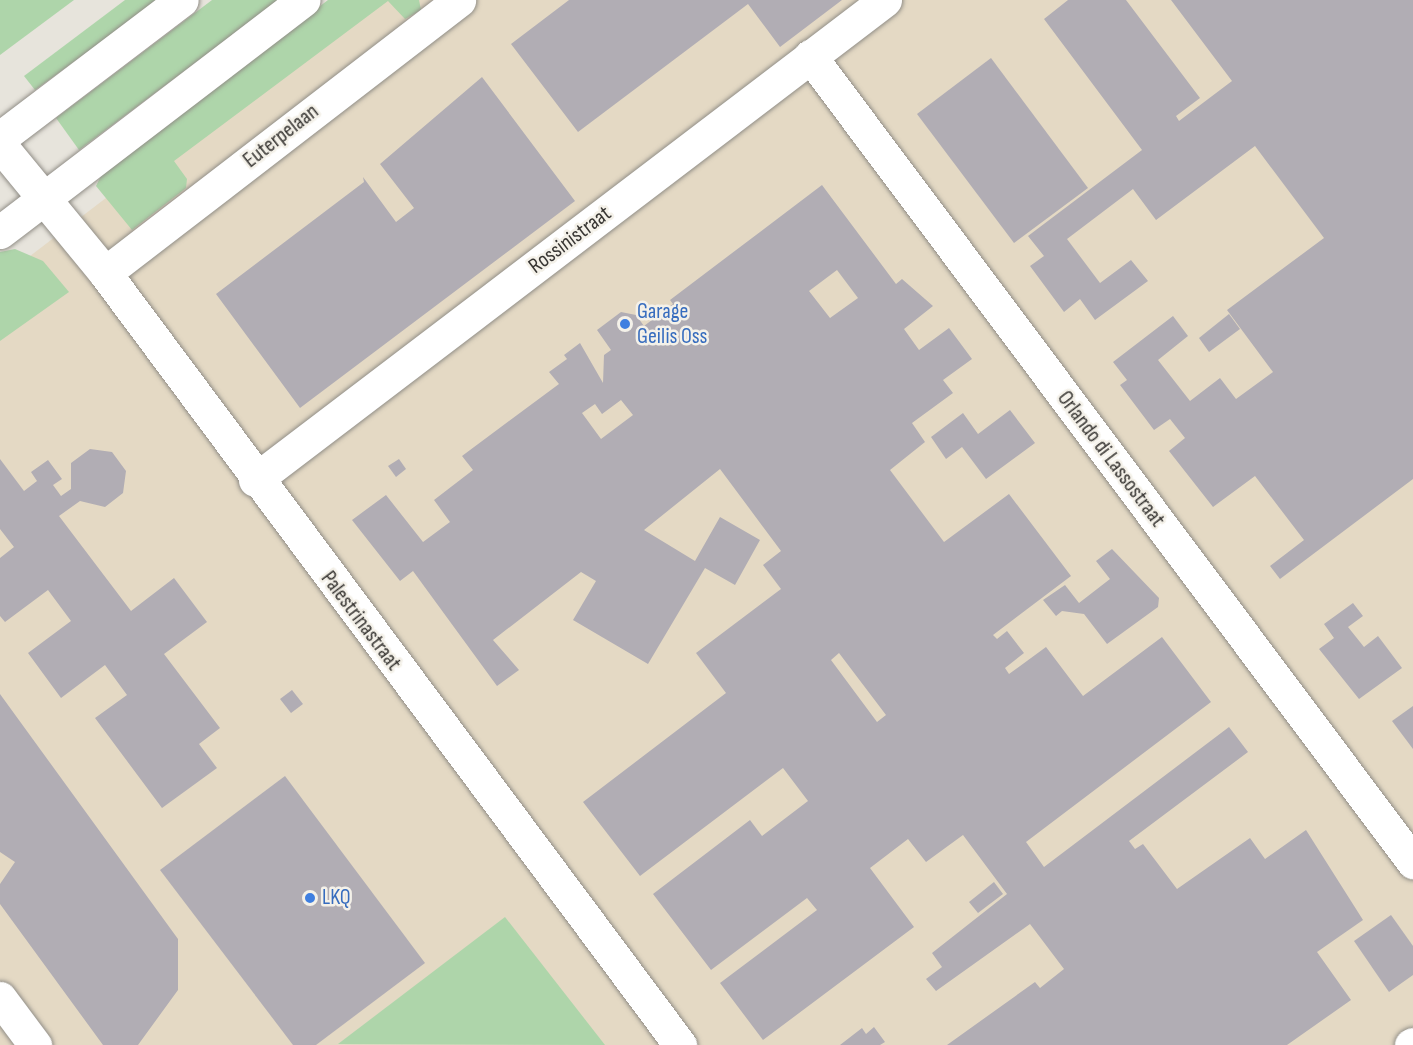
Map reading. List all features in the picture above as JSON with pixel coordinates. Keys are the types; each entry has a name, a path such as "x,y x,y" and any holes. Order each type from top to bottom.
{"street":[{"path":"0,138 182,0"},
{"path":"0,232 303,0"},
{"name":"Euterpelaan","path":"105,273 459,0"},
{"name":"Rossinistraat","path":"255,480 885,0"},
{"name":"Orlando di Lassostraat","path":"810,56 1413,862"},
{"path":"0,145 41,199"},
{"name":"Palestrinastraat","path":"41,199 105,273 255,480 680,1045"},
{"path":"0,998 35,1045"}],"shaded area":[{"path":"365,0 1413,0 1413,1045 0,1045 0,279"}],"green space":[{"path":"0,0 74,0 0,55"},
{"path":"125,0 159,0 35,90 24,76"},
{"path":"212,0 279,0 79,150 56,118"},
{"path":"328,0 419,0 421,10 405,19 388,1 174,161 187,179 186,188 132,230 96,186 103,172"},
{"path":"15,249 43,261 69,292 0,341 0,252"},
{"path":"505,917 605,1045 338,1044"}],"building":[{"path":"569,0 842,0 780,47 748,4 578,132 511,44"},
{"path":"1068,0 1126,0 1200,98 1176,116 1179,121 1232,81 1171,0 1413,0 1413,479 1280,579 1270,566 1304,540 1255,476 1213,507 1169,451 1185,438 1170,419 1154,430 1120,385 1127,380 1113,362 1173,316 1188,336 1158,360 1190,401 1220,378 1236,399 1273,372 1227,310 1324,238 1255,146 1156,220 1133,189 1067,239 1100,283 1131,260 1148,281 1095,320 1080,299 1064,312 1030,266 1044,256 1028,236 1142,150 1044,19"},
{"path":"991,58 1088,188 1014,243 917,114"},
{"path":"482,77 575,201 300,408 216,294 364,182 363,177 396,222 414,208 380,164"},
{"path":"822,185 896,284 902,279 933,306 904,329 919,350 949,328 972,359 943,380 953,393 912,423 925,442 890,470 944,542 1009,494 1071,576 993,635 997,639 1007,631 1024,653 1005,668 1009,674 1046,647 1083,696 1162,637 1211,702 1026,842 1044,867 1229,727 1248,752 1129,841 1135,849 1143,844 1177,889 1250,838 1265,859 1306,830 1363,920 1317,952 1351,1000 1287,1045 947,1045 1035,982 1040,988 1064,969 1030,924 936,991 926,979 942,967 932,953 1007,894 963,835 926,862 908,839 870,868 914,927 763,1040 720,983 817,910 807,898 711,970 653,894 750,820 762,836 808,801 783,768 640,876 583,802 726,693 696,653 781,589 763,565 781,551 720,469 644,530 695,561 720,517 760,540 735,585 705,568 648,664 573,620 596,581 581,572 493,640 519,670 497,686 413,571 400,581 352,520 386,495 423,542 450,522 434,500 473,470 462,456 559,384 549,372 567,359 564,355 580,343 603,383 604,355 611,350 597,330 621,312 636,315 644,326 673,304 670,300","holes":["837,270 858,298 830,318 809,291","621,400 633,415 601,439 582,413 595,404 602,414","839,653 886,715 877,722 831,660"]},
{"path":"1229,314 1240,329 1209,352 1199,338"},
{"path":"1010,410 1035,443 986,479 962,447 946,459 931,437 963,413 978,434"},
{"path":"90,449 112,452 126,471 123,493 105,507 80,501 59,516 131,611 174,578 207,622 164,654 220,728 199,744 217,768 162,808 95,718 127,695 105,665 61,698 28,653 71,621 48,590 5,622 0,616 0,558 14,547 0,529 0,459 24,491 37,481 31,472 48,460 62,479 53,485 61,496 71,489 71,463"},
{"path":"399,459 406,469 396,477 388,466"},
{"path":"1112,549 1159,598 1158,607 1107,644 1084,614 1062,611 1056,616 1043,600 1065,585 1079,603 1110,579 1096,561"},
{"path":"1353,603 1363,616 1348,627 1364,647 1378,636 1402,668 1359,699 1319,649 1334,638 1324,624"},
{"path":"292,690 303,704 291,713 280,699"},
{"path":"0,694 178,939 178,990 138,1045 103,1045 0,904 0,884 15,862 0,852"},
{"path":"1413,706 1413,749 1392,721"},
{"path":"285,776 425,963 316,1045 293,1045 160,870"},
{"path":"994,882 1003,894 978,913 969,902"},
{"path":"1391,915 1413,946 1413,975 1389,992 1354,941"},
{"path":"874,1027 885,1042 880,1045 840,1045 862,1028 866,1034"}],"place":[{"name":"Garage Geilis Oss","path":"625,324"},
{"name":"LKQ","path":"310,898"}]}
